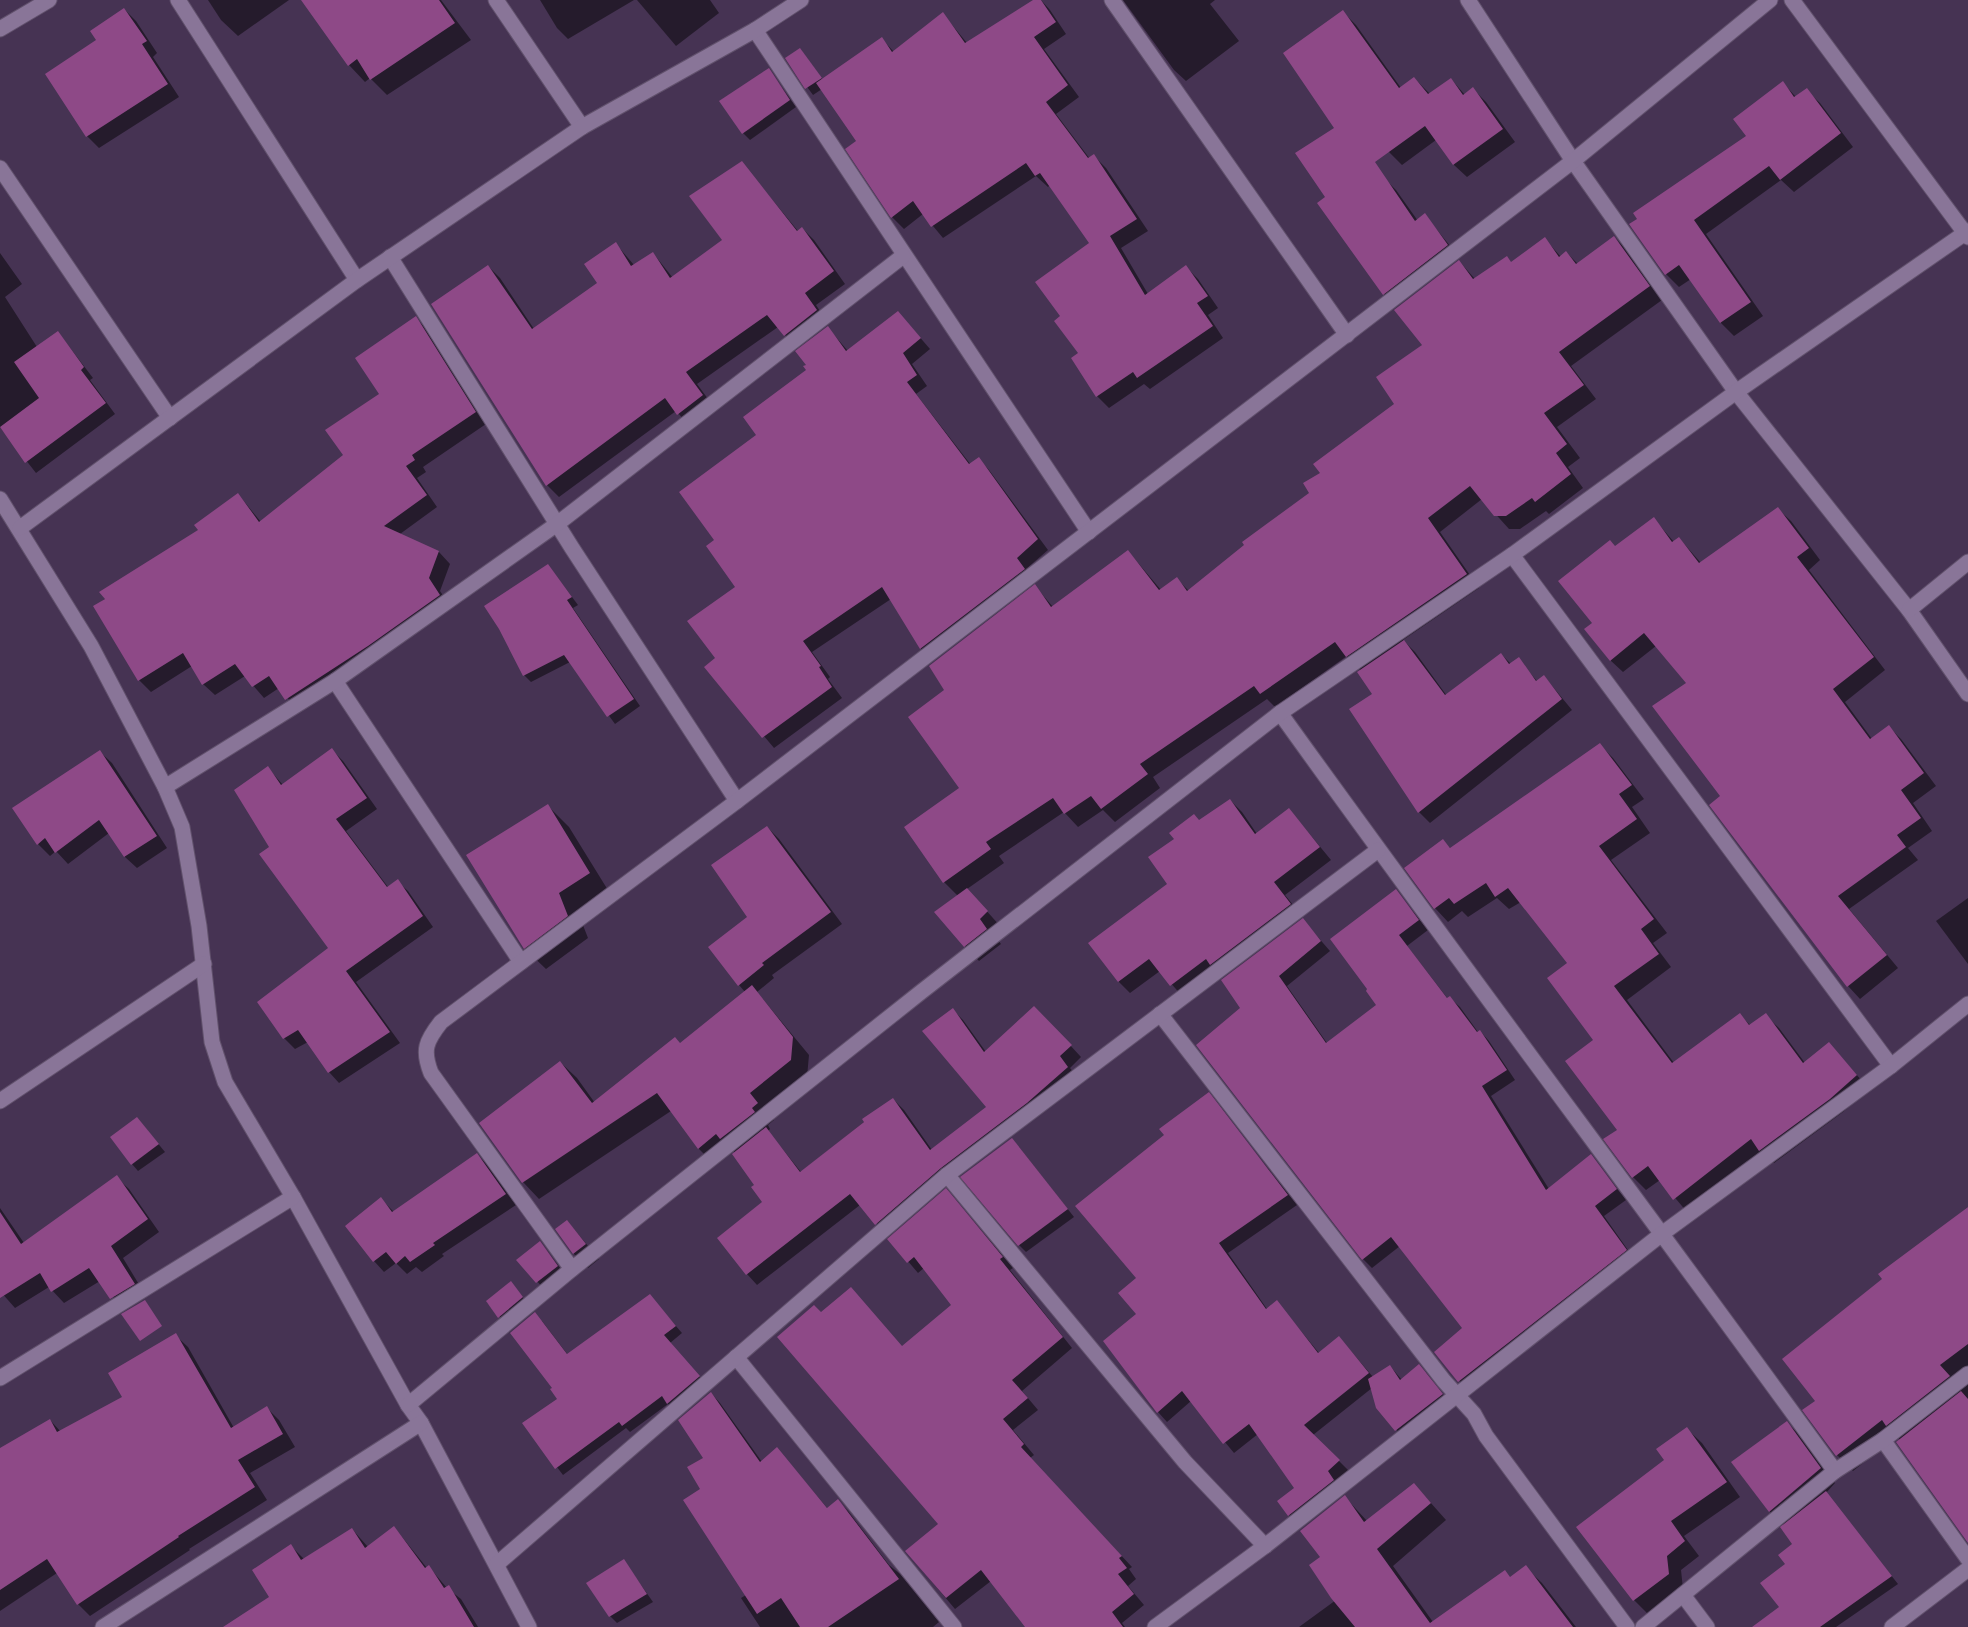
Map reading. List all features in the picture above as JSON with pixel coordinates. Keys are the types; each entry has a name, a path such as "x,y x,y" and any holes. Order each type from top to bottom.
{"street":[{"path":"0,29 49,0"},
{"path":"178,0 357,280"},
{"path":"496,0 582,126"},
{"path":"20,528 357,280 582,126 755,30 801,0"},
{"path":"1112,0 1347,335"},
{"path":"1468,0 1573,162 1736,392 1909,610 1968,694"},
{"path":"572,1270 440,1089 425,1059 428,1039 441,1022 737,801 1573,162 1770,0"},
{"path":"408,1405 572,1270 921,992 1280,713 1512,554 1736,392 1967,234 1792,0"},
{"path":"755,30 903,256 1089,532"},
{"path":"0,168 170,418"},
{"path":"165,787 335,681 558,524 903,256"},
{"path":"390,257 558,524 737,801"},
{"path":"0,499 20,528 91,646 165,787 182,827 204,964 212,1042 226,1082 293,1197 408,1405 421,1422 529,1627"},
{"path":"1512,554 1891,1066"},
{"path":"1909,610 1968,562"},
{"path":"335,681 521,962"},
{"path":"1280,713 1378,850 1663,1233 1835,1471"},
{"path":"497,1564 948,1175 1378,850"},
{"path":"0,1101 204,964"},
{"path":"1155,1627 1265,1546 1663,1233 1891,1066 1968,1004"},
{"path":"1160,1014 1444,1381 1458,1396 1627,1627"},
{"path":"948,1175 1185,1462 1265,1546"},
{"path":"0,1378 293,1197"},
{"path":"736,1357 954,1627"},
{"path":"1643,1627 1835,1471 1883,1440 1968,1374"},
{"path":"104,1627 421,1422"},
{"path":"1883,1440 1968,1559"},
{"path":"1892,1627 1968,1569"},
{"path":"1684,1595 1707,1627"}],"building":[{"path":"301,0 439,0 455,23 370,80 357,59 348,66"},
{"path":"1033,0 1041,0 1056,22 1034,37 1068,85 1046,102 1088,158 1094,154 1137,219 1110,236 1145,295 1186,265 1208,296 1197,303 1213,326 1137,378 1133,372 1096,397 1071,358 1078,353 1054,321 1060,316 1035,282 1089,243 1040,173 1035,176 1026,163 931,227 913,201 891,218 845,149 856,141 816,83 882,37 892,52 943,12 965,43"},
{"path":"124,8 147,41 142,44 168,84 86,137 45,74 96,40 90,31"},
{"path":"1343,10 1399,88 1414,77 1428,94 1451,78 1463,95 1473,87 1503,129 1453,165 1425,126 1375,162 1415,221 1425,213 1448,245 1383,295 1317,203 1325,197 1295,153 1334,128 1283,53"},
{"path":"800,48 822,78 805,89 785,58"},
{"path":"769,68 790,100 742,134 719,101"},
{"path":"1783,81 1794,97 1807,88 1841,133 1780,180 1769,166 1694,220 1751,302 1720,323 1679,265 1665,275 1629,224 1637,219 1633,213 1746,136 1733,119"},
{"path":"742,161 797,231 802,227 834,271 805,293 817,310 784,336 767,315 686,372 703,395 677,415 665,398 546,486 431,304 488,265 532,329 597,283 584,264 616,242 631,266 653,252 670,278 722,240 689,196"},
{"path":"1614,236 1650,286 1559,352 1584,385 1544,413 1567,444 1556,453 1571,474 1535,502 1532,498 1506,516 1494,516 1470,486 1428,518 1467,574 1346,657 1335,642 1260,694 1254,686 1140,764 1148,774 1101,809 1091,796 1064,814 1053,798 986,842 991,849 943,883 904,827 959,788 908,717 944,690 929,666 1035,584 1051,607 1128,550 1159,590 1177,577 1187,591 1244,545 1242,542 1309,493 1303,483 1320,473 1313,464 1394,404 1376,377 1422,345 1394,310 1459,260 1473,279 1507,256 1511,262 1545,237 1559,257 1566,251 1576,264"},
{"path":"898,311 921,338 903,353 917,375 907,382 969,464 979,457 1038,539 1017,558 1025,569 920,649 882,587 803,641 821,666 819,667 832,687 762,738 704,667 715,658 687,621 735,587 706,546 714,540 679,492 756,435 743,417 806,370 803,366 806,365 795,351 828,326 846,351"},
{"path":"416,316 476,412 412,455 415,460 406,466 427,495 384,526 439,551 429,578 440,595 368,646 285,700 269,676 252,687 235,664 202,685 183,653 138,681 93,606 105,599 99,592 198,530 194,525 238,493 259,522 343,455 325,430 379,394 355,358"},
{"path":"58,331 84,367 81,370 106,403 25,463 0,427 39,398 14,362"},
{"path":"1778,507 1809,548 1797,557 1874,657 1833,689 1870,739 1889,725 1924,773 1901,790 1921,818 1897,835 1906,847 1838,896 1887,955 1847,987 1709,805 1720,796 1652,706 1686,683 1644,633 1610,661 1584,629 1592,623 1558,581 1610,540 1615,546 1654,517 1672,542 1679,537 1699,563"},
{"path":"548,564 572,597 567,600 634,699 607,717 564,655 523,676 499,629 484,606"},
{"path":"1404,640 1445,695 1501,653 1509,664 1519,657 1536,681 1544,675 1562,699 1418,813 1349,709 1372,694 1357,672"},
{"path":"1600,743 1632,785 1619,794 1637,819 1599,846 1654,919 1641,929 1659,954 1614,986 1672,1063 1740,1013 1749,1025 1766,1013 1803,1063 1829,1042 1857,1075 1830,1099 1759,1151 1751,1139 1673,1200 1648,1166 1632,1178 1603,1139 1617,1130 1565,1061 1593,1040 1547,978 1567,963 1508,888 1495,897 1486,883 1454,904 1449,898 1434,909 1404,868 1443,839 1450,848"},
{"path":"332,748 367,798 336,819 387,887 398,879 423,916 346,971 390,1032 328,1073 298,1030 283,1039 257,1002 328,948 259,854 269,847 234,790 268,766 281,785"},
{"path":"100,750 157,836 124,857 99,820 55,853 45,838 37,845 12,808"},
{"path":"1230,799 1255,834 1289,808 1320,847 1274,882 1291,904 1210,965 1206,959 1170,986 1149,959 1118,982 1088,943 1167,884 1148,857 1174,839 1169,833 1194,814 1199,820"},
{"path":"548,804 590,873 559,893 568,916 524,949 466,855"},
{"path":"767,826 831,912 762,963 764,965 738,986 708,947 747,917 711,865"},
{"path":"967,888 988,911 980,919 987,929 964,947 934,912"},
{"path":"1396,889 1419,920 1399,935 1447,998 1450,996 1477,1032 1480,1030 1507,1070 1482,1086 1546,1190 1591,1154 1617,1189 1595,1206 1627,1250 1458,1382 1434,1352 1462,1328 1391,1237 1362,1260 1196,1045 1240,1008 1221,980 1303,918 1321,941 1279,976 1326,1043 1376,1005 1366,991 1367,989 1330,939"},
{"path":"752,985 793,1037 791,1060 750,1093 758,1103 752,1108 755,1112 720,1139 716,1134 698,1149 657,1093 522,1183 479,1123 560,1061 592,1103 675,1037 680,1043"},
{"path":"1034,1006 1072,1045 1060,1056 1068,1067 1027,1103 941,1168 875,1225 850,1194 746,1275 717,1238 762,1202 751,1187 754,1185 732,1154 766,1127 800,1172 864,1122 862,1119 893,1098 930,1150 986,1107 922,1031 953,1008 984,1052"},
{"path":"1209,1092 1288,1195 1219,1243 1266,1309 1277,1300 1318,1353 1339,1336 1369,1373 1304,1425 1340,1460 1328,1471 1334,1480 1288,1516 1277,1501 1294,1488 1249,1424 1223,1444 1182,1391 1157,1413 1103,1341 1136,1314 1118,1293 1136,1278 1075,1206 1164,1135 1159,1129"},
{"path":"137,1117 159,1144 131,1165 110,1137"},
{"path":"1012,1138 1068,1209 1018,1246 960,1177"},
{"path":"477,1153 506,1194 433,1243 435,1245 410,1262 405,1256 396,1264 386,1252 373,1262 345,1226 381,1197 392,1212"},
{"path":"117,1175 148,1219 111,1246 135,1284 110,1299 89,1268 51,1292 40,1273 0,1298 0,1212 21,1244"},
{"path":"946,1188 1003,1257 1000,1259 1063,1337 1012,1380 1028,1398 1003,1419 1024,1444 1021,1447 1122,1556 1119,1558 1127,1568 1118,1574 1134,1594 1112,1612 1123,1627 1025,1627 981,1570 946,1598 905,1551 938,1524 777,1337 814,1305 821,1312 851,1287 902,1346 951,1305 914,1257 907,1263 887,1239"},
{"path":"1968,1207 1968,1344 1940,1365 1950,1376 1886,1426 1882,1420 1836,1456 1802,1410 1815,1401 1782,1359 1882,1279 1878,1274"},
{"path":"567,1220 586,1244 573,1254 555,1229"},
{"path":"540,1241 558,1266 536,1283 516,1260"},
{"path":"511,1281 523,1297 498,1318 486,1301"},
{"path":"650,1294 676,1326 664,1335 700,1376 667,1404 662,1396 622,1426 619,1422 555,1469 522,1423 557,1399 550,1389 552,1388 510,1333 535,1312 567,1354"},
{"path":"145,1300 162,1326 140,1341 121,1314"},
{"path":"176,1333 231,1428 267,1406 283,1434 238,1460 255,1487 178,1536 77,1605 47,1559 0,1590 0,1448 50,1419 57,1432 122,1397 108,1373"},
{"path":"1419,1364 1443,1394 1395,1431 1376,1408 1368,1379 1390,1365 1400,1380"},
{"path":"1961,1391 1968,1399 1968,1543 1896,1442"},
{"path":"711,1392 760,1462 777,1447 827,1508 838,1499 899,1579 828,1627 800,1627 781,1598 757,1614 683,1500 700,1489 687,1467 703,1458 678,1420"},
{"path":"1787,1421 1821,1468 1769,1512 1731,1462"},
{"path":"1687,1427 1727,1482 1671,1521 1685,1541 1667,1556 1669,1574 1633,1601 1576,1527 1664,1460 1656,1449"},
{"path":"1414,1483 1431,1503 1377,1549 1430,1623 1505,1570 1510,1577 1526,1565 1573,1627 1355,1627 1331,1598 1309,1565 1320,1557 1300,1531 1345,1495 1364,1522"},
{"path":"1826,1491 1892,1576 1820,1627 1752,1627 1779,1607 1760,1583 1785,1564 1778,1555 1792,1544 1780,1527"},
{"path":"394,1526 425,1568 429,1565 444,1588 449,1585 474,1627 223,1627 269,1597 252,1570 291,1544 301,1560 352,1528 365,1548"},
{"path":"624,1559 647,1594 609,1617 586,1583"}]}
